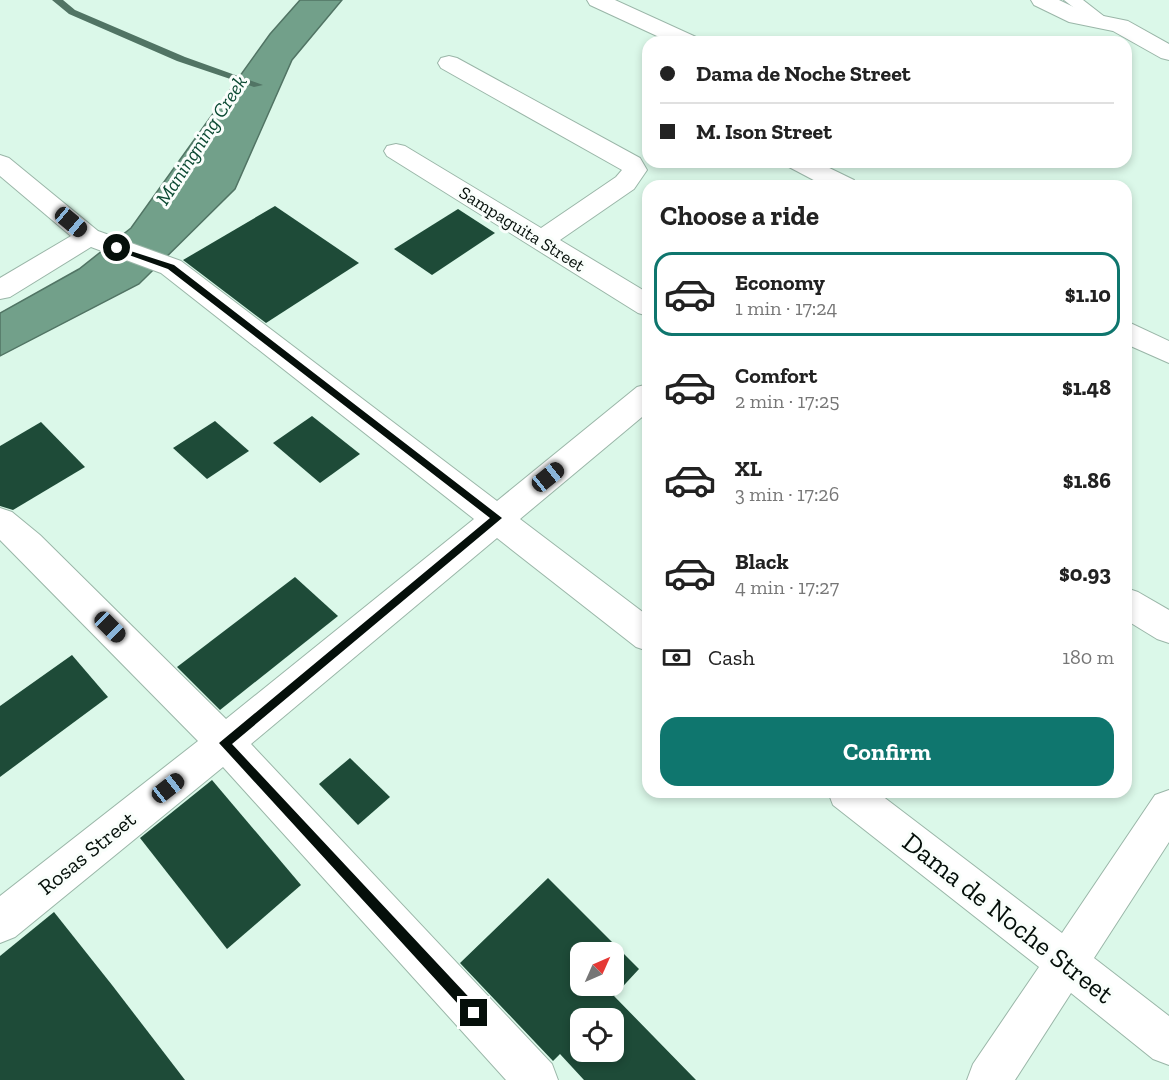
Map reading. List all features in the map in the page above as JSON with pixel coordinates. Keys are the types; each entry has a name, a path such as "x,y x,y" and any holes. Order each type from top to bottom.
{"street":[{"path":"598,0 675,36"},
{"path":"1042,0 1077,17 1120,26 1169,53"},
{"path":"449,63 631,163 635,170 625,183 540,241"},
{"name":"Sampaguita Street","path":"396,151 642,302"},
{"path":"0,163 94,239 171,267 642,631"},
{"path":"810,168 832,180"},
{"path":"0,290 94,239"},
{"path":"1132,335 1169,353"},
{"name":"Rosas Street","path":"0,922 225,743 642,400"},
{"path":"0,521 28,545 225,743 537,1080"},
{"path":"1132,606 1169,628"},
{"name":"Dama de Noche Street","path":"856,798 1169,1043"},
{"path":"989,1080 1169,808"}],"lane":[{"path":"1072,0 1102,21"}],"water":[{"name":"Maningning Creek","path":"300,0 342,0 292,60 235,189 139,284 0,356 0,313 79,269 131,228 270,34"}],"building":[{"path":"275,206 359,263 266,323 183,260"},
{"path":"458,209 495,233 432,275 394,249"},
{"path":"312,416 360,454 320,483 273,443"},
{"path":"215,421 249,451 207,479 173,448"},
{"path":"41,422 85,467 13,510 0,506 0,446"},
{"path":"295,577 338,616 220,710 177,667"},
{"path":"72,655 108,697 0,777 0,706"},
{"path":"350,758 390,797 358,825 319,784"},
{"path":"212,780 301,885 227,949 140,838"},
{"path":"548,878 612,942 570,942 570,996 614,996 696,1080 584,1080 560,1054 553,1061 460,963"},
{"path":"54,912 185,1080 0,1080 0,956"},
{"path":"624,954 639,969 624,985"}],"waterway":[{"name":"Maningning Creek","path":"57,0 72,12 181,59 258,85"}],"route":[{"path":"117,248 171,267 497,518 225,743 474,1013"}]}
